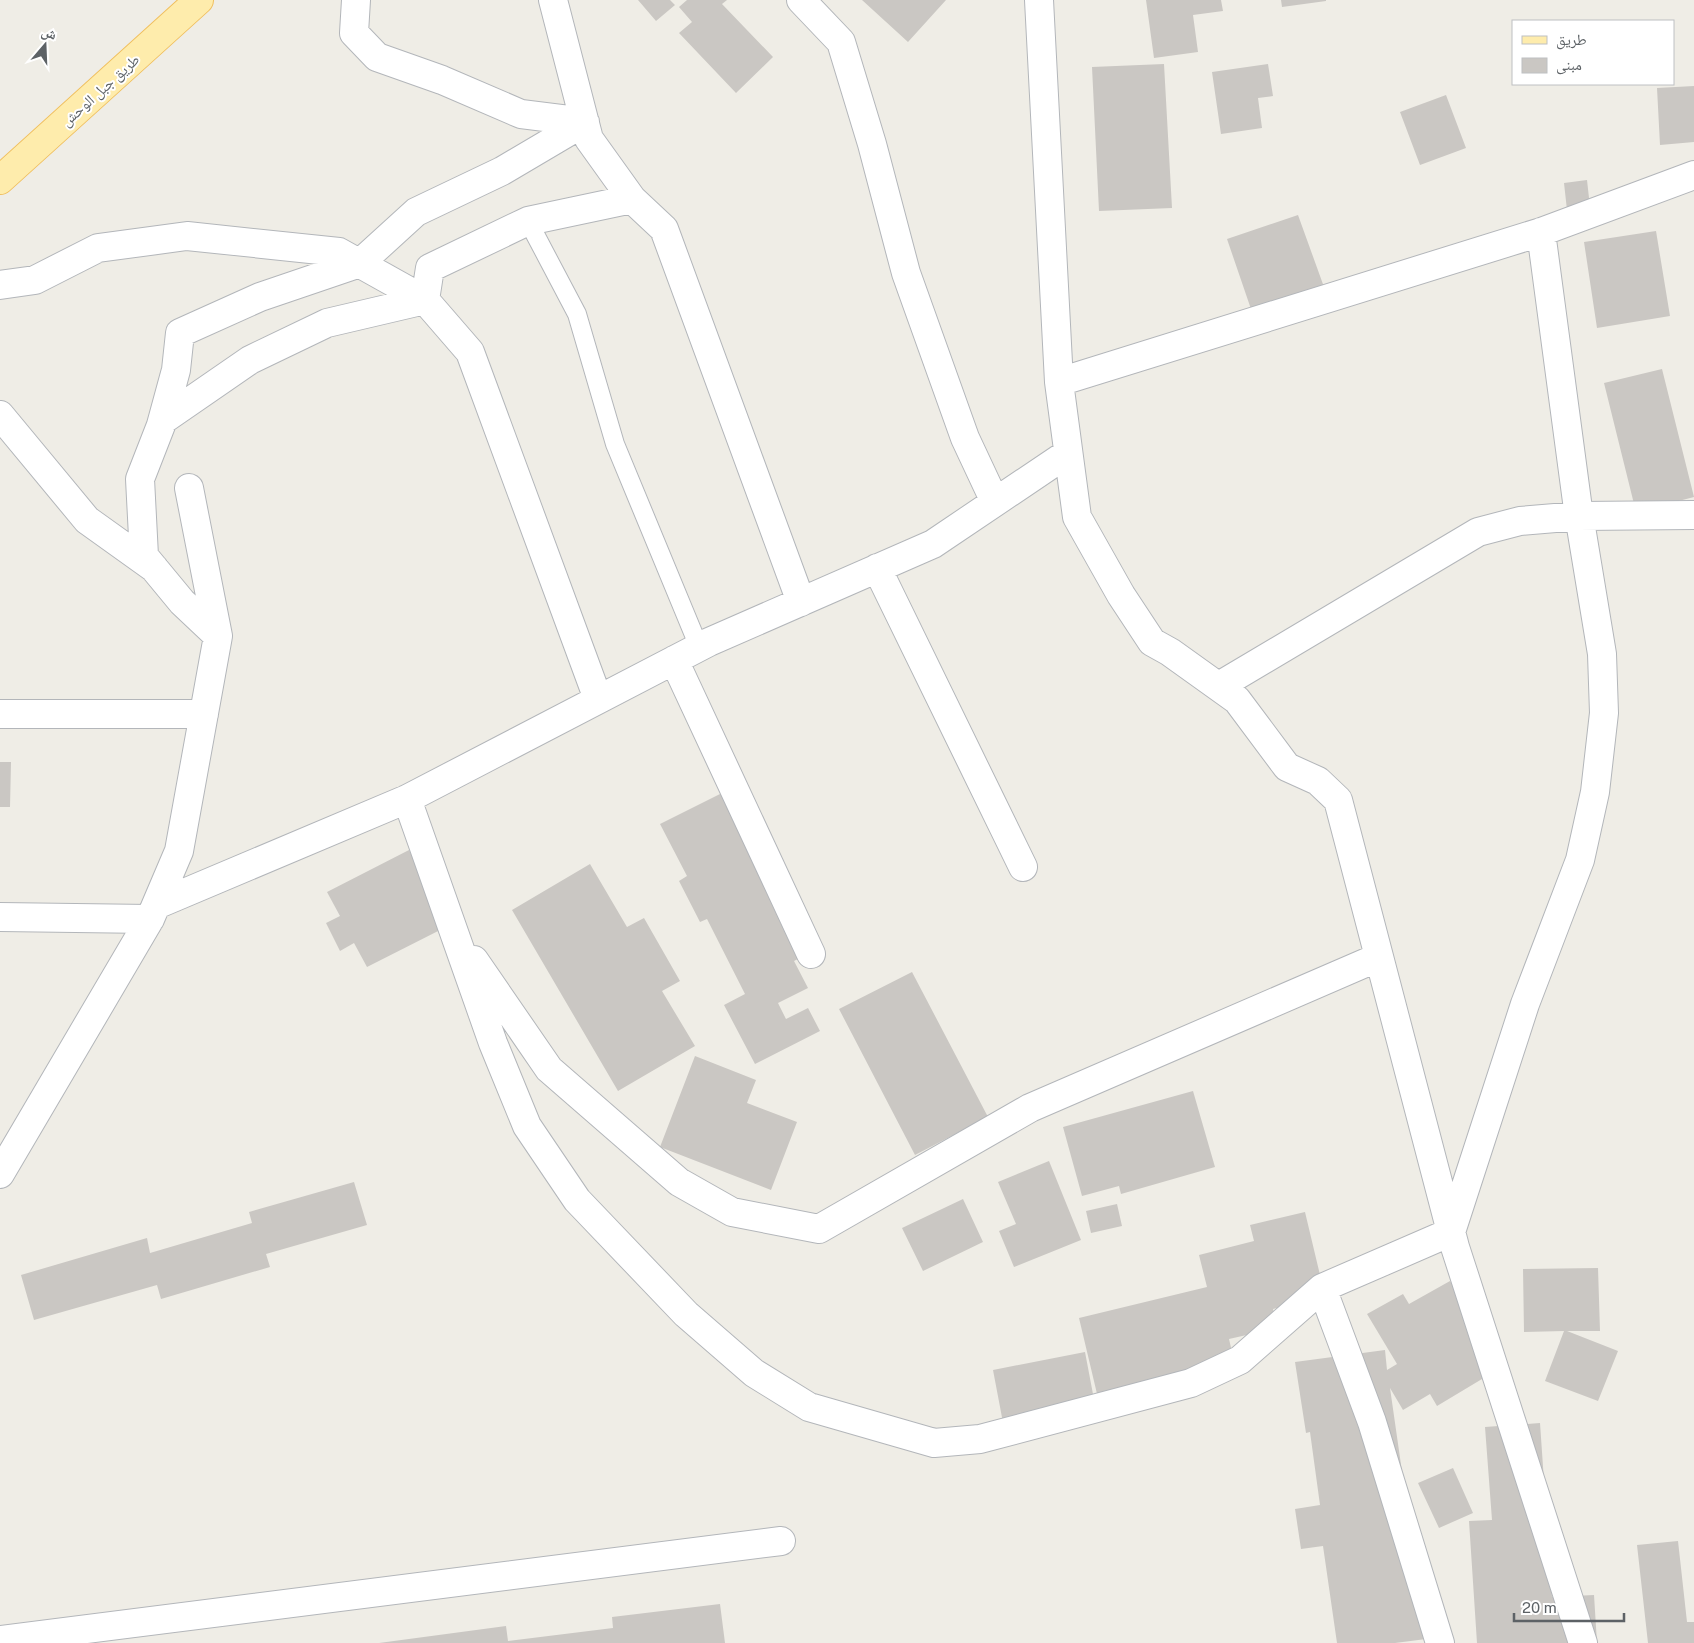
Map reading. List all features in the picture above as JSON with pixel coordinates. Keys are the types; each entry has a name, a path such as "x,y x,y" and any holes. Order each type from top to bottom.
{"main road":[{"name":"طريق جبل الوحش","path":"0,180 199,0"}],"street":[{"path":"356,0 354,33 377,57 442,80 521,114 585,122"},
{"path":"553,0 589,139 632,199 664,229 800,602"},
{"path":"801,0 841,42 872,144 906,273 965,438 995,502"},
{"path":"1039,0 1059,382 1077,517 1121,595 1152,642 1170,652 1238,700 1287,768 1318,781 1338,800 1451,1232 1583,1643"},
{"path":"161,425 176,370 180,333 260,297 360,263 416,212 502,171 585,122"},
{"path":"1059,382 1541,232 1694,175"},
{"path":"425,300 430,268 528,221 632,199"},
{"path":"407,799 493,1043 527,1126 577,1200 686,1314 754,1373 809,1407 934,1443 980,1439 1191,1383 1240,1360 1322,1288 1451,1232 1525,1004 1580,860 1595,792 1604,713 1602,654 1579,516 1541,232"},
{"path":"0,286 35,280 98,248 187,236 339,252 425,300 470,352 598,699"},
{"path":"218,636 182,602 144,556 140,479 163,420 250,360 326,323 425,300"},
{"path":"0,415 87,520 154,568"},
{"path":"0,917 153,912 407,799 699,647 933,544 1068,453"},
{"path":"0,1174 12,1132 153,912 179,851 218,636 189,488"},
{"path":"1219,686 1478,532 1520,521 1579,516 1694,515"},
{"path":"877,568 1023,867"},
{"path":"674,660 812,954"},
{"path":"0,714 204,714"},
{"path":"453,930 549,1069 679,1182 732,1212 819,1229 1030,1108 1379,956"},
{"path":"1322,1288 1372,1422 1440,1643"},
{"path":"0,1640 781,1541"}],"lane":[{"path":"528,221 577,314 615,444 699,647"}],"building":[{"path":"638,0 670,0 675,5 656,21"},
{"path":"687,0 727,0 722,4 773,57 736,93 679,33 692,22 679,7"},
{"path":"862,0 946,0 908,42"},
{"path":"1146,0 1221,0 1223,11 1193,15 1198,52 1154,58"},
{"path":"1281,0 1326,0 1326,1 1282,7"},
{"path":"1164,64 1172,208 1099,211 1092,67"},
{"path":"1268,64 1273,96 1258,98 1262,128 1221,134 1212,72"},
{"path":"1694,86 1694,142 1660,145 1657,88"},
{"path":"1446,95 1466,148 1420,165 1400,112"},
{"path":"1587,180 1590,207 1567,210 1564,183"},
{"path":"1298,215 1324,287 1252,312 1227,239"},
{"path":"1656,231 1670,316 1597,328 1584,242"},
{"path":"1662,369 1694,497 1636,512 1604,383"},
{"path":"0,762 11,762 10,807 0,807"},
{"path":"736,786 819,948 794,961 808,988 778,1003 786,1019 808,1008 820,1031 755,1064 724,1005 745,994 707,919 700,922 679,881 687,876 660,824"},
{"path":"409,850 448,926 367,967 354,943 340,951 326,923 340,916 327,892"},
{"path":"590,864 627,927 644,918 680,981 662,991 695,1046 618,1091 512,910"},
{"path":"912,972 988,1117 915,1155 839,1009"},
{"path":"695,1056 756,1080 747,1103 797,1122 771,1190 660,1147"},
{"path":"1193,1091 1215,1167 1121,1194 1119,1186 1082,1196 1063,1127"},
{"path":"1049,1161 1081,1240 1014,1267 999,1231 1016,1224 998,1182"},
{"path":"354,1182 367,1225 266,1254 270,1267 161,1299 157,1285 34,1320 21,1275 147,1238 150,1253 252,1223 249,1212"},
{"path":"963,1199 983,1242 923,1271 902,1228"},
{"path":"1117,1204 1122,1226 1091,1233 1086,1211"},
{"path":"1305,1212 1325,1296 1273,1309 1278,1328 1229,1339 1235,1365 1098,1398 1079,1318 1207,1287 1199,1255 1254,1241 1250,1225"},
{"path":"1598,1268 1600,1331 1567,1331 1618,1351 1598,1401 1545,1381 1564,1331 1524,1332 1523,1269"},
{"path":"1450,1281 1502,1367 1437,1406 1430,1394 1403,1410 1390,1388 1426,1639 1395,1643 1337,1643 1323,1546 1301,1549 1295,1509 1320,1505 1310,1432 1306,1433 1295,1362 1385,1350 1387,1370 1397,1364 1367,1314 1403,1294 1409,1304"},
{"path":"1085,1352 1096,1410 1004,1428 993,1370"},
{"path":"1540,1423 1552,1597 1594,1595 1597,1643 1477,1643 1469,1521 1492,1520 1485,1427"},
{"path":"1453,1468 1473,1513 1439,1528 1418,1483"},
{"path":"1678,1541 1687,1622 1694,1622 1694,1643 1648,1643 1637,1545"},
{"path":"720,1604 725,1643 379,1643 506,1626 508,1641 613,1628 612,1617"}]}
